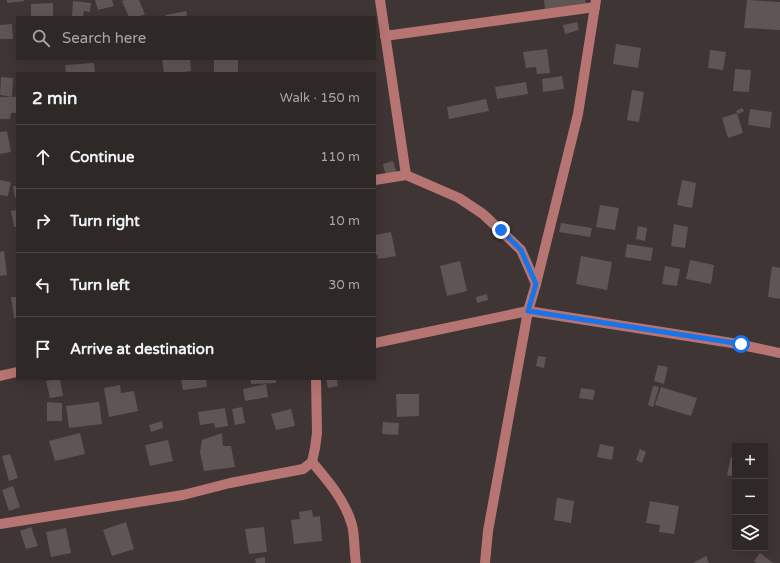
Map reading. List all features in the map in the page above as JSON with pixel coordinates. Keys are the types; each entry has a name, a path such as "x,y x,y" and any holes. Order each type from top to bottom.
{"street":[{"path":"380,0 406,175"},
{"path":"385,36 595,3 578,114 528,311 488,531 485,563"},
{"path":"376,180 406,175 459,198 482,214 521,250 536,284"},
{"path":"376,343 528,311 724,342 780,353"},
{"path":"0,376 16,372"},
{"path":"0,524 183,495 230,483 303,469 312,462 317,433 316,380"},
{"path":"312,462 331,484 344,504 352,526 356,563"}],"building":[{"path":"7,0 24,0 24,1 7,3"},
{"path":"95,0 112,0 114,6 98,10"},
{"path":"139,0 145,14 140,16 129,16 122,1"},
{"path":"544,0 585,0 586,3 545,9"},
{"path":"747,0 780,2 780,30 744,28"},
{"path":"73,1 91,3 90,12 84,11 83,16 72,16"},
{"path":"53,3 53,16 31,16 31,4"},
{"path":"186,11 187,16 166,16"},
{"path":"577,22 579,30 565,34 563,25"},
{"path":"12,24 13,39 0,39 0,25"},
{"path":"616,44 641,48 638,68 613,64"},
{"path":"547,49 550,73 537,74 536,67 526,68 523,52"},
{"path":"710,50 726,52 723,70 708,68"},
{"path":"162,60 190,60 191,71 164,72"},
{"path":"214,60 238,60 238,72 214,72"},
{"path":"94,63 95,72 66,72 65,65"},
{"path":"735,69 751,70 749,92 733,91"},
{"path":"562,76 564,89 543,92 542,79"},
{"path":"1,77 13,78 12,97 0,95"},
{"path":"526,82 528,94 497,99 495,87"},
{"path":"632,90 644,92 639,122 627,120"},
{"path":"0,97 16,97 16,113 11,113 10,119 0,119"},
{"path":"486,99 489,111 449,119 447,107"},
{"path":"742,108 744,111 738,114 736,111"},
{"path":"750,109 772,112 770,128 748,125"},
{"path":"737,113 743,133 728,138 722,118"},
{"path":"7,131 11,152 0,154 0,132"},
{"path":"393,161 397,174 386,177 383,164"},
{"path":"0,180 11,182 8,196 0,195"},
{"path":"682,180 696,183 692,208 677,205"},
{"path":"13,186 16,186 15,198"},
{"path":"600,205 619,208 615,230 596,227"},
{"path":"16,210 16,227 14,227 11,211"},
{"path":"561,223 592,228 590,237 559,232"},
{"path":"674,224 688,227 685,248 671,246"},
{"path":"638,226 647,228 645,241 636,239"},
{"path":"391,232 396,256 378,259 376,255 376,235"},
{"path":"627,244 653,248 651,261 625,257"},
{"path":"4,251 7,275 0,276 0,252"},
{"path":"581,256 612,262 607,290 576,284"},
{"path":"690,260 714,265 711,284 686,279"},
{"path":"460,261 467,291 447,296 440,266"},
{"path":"665,266 680,269 677,286 662,284"},
{"path":"772,266 780,268 780,299 768,297"},
{"path":"487,294 488,300 477,303 476,297"},
{"path":"11,297 16,297 16,318 14,318"},
{"path":"538,356 546,357 544,368 536,366"},
{"path":"658,365 668,367 664,384 654,381"},
{"path":"60,380 63,396 50,398 46,381"},
{"path":"181,380 206,380 207,387 183,390"},
{"path":"250,380 276,380 276,383 251,384"},
{"path":"326,380 337,380 338,386 328,388"},
{"path":"266,384 268,397 245,401 243,389"},
{"path":"120,385 121,393 134,391 138,411 109,417 104,388"},
{"path":"653,386 659,387 653,407 648,405"},
{"path":"661,387 697,398 691,416 655,405"},
{"path":"581,388 595,390 593,400 579,398"},
{"path":"396,394 419,394 419,416 397,417"},
{"path":"47,402 62,403 62,421 47,421"},
{"path":"99,402 102,424 69,428 66,406"},
{"path":"242,407 245,423 235,425 232,409"},
{"path":"225,408 228,426 215,428 214,423 200,425 198,412"},
{"path":"291,409 295,426 276,430 271,414"},
{"path":"162,421 163,428 151,432 149,425"},
{"path":"383,422 399,423 398,435 382,434"},
{"path":"80,433 85,454 55,461 49,441"},
{"path":"222,433 223,446 231,446 235,467 204,471 200,452 202,440"},
{"path":"168,440 173,461 150,466 145,445"},
{"path":"600,444 614,447 612,460 597,457"},
{"path":"640,449 646,452 642,463 636,460"},
{"path":"10,454 18,478 9,481 2,456"},
{"path":"731,457 732,457 732,476 727,475"},
{"path":"13,486 20,507 9,511 2,490"},
{"path":"557,498 574,501 571,523 554,520"},
{"path":"650,501 679,506 674,534 659,532 660,525 646,523"},
{"path":"312,510 313,517 320,516 322,541 294,544 291,520 300,519 299,512"},
{"path":"126,522 134,549 112,556 103,530"},
{"path":"31,527 38,546 26,549 20,531"},
{"path":"264,527 267,552 249,554 245,529"},
{"path":"66,528 71,553 51,557 46,532"},
{"path":"760,553 773,563 757,563 754,561"},
{"path":"706,556 709,563 693,563"},
{"path":"265,557 265,563 256,563 255,559"}],"route":[{"path":"501,230 521,250 536,284 528,311 741,344"}]}
